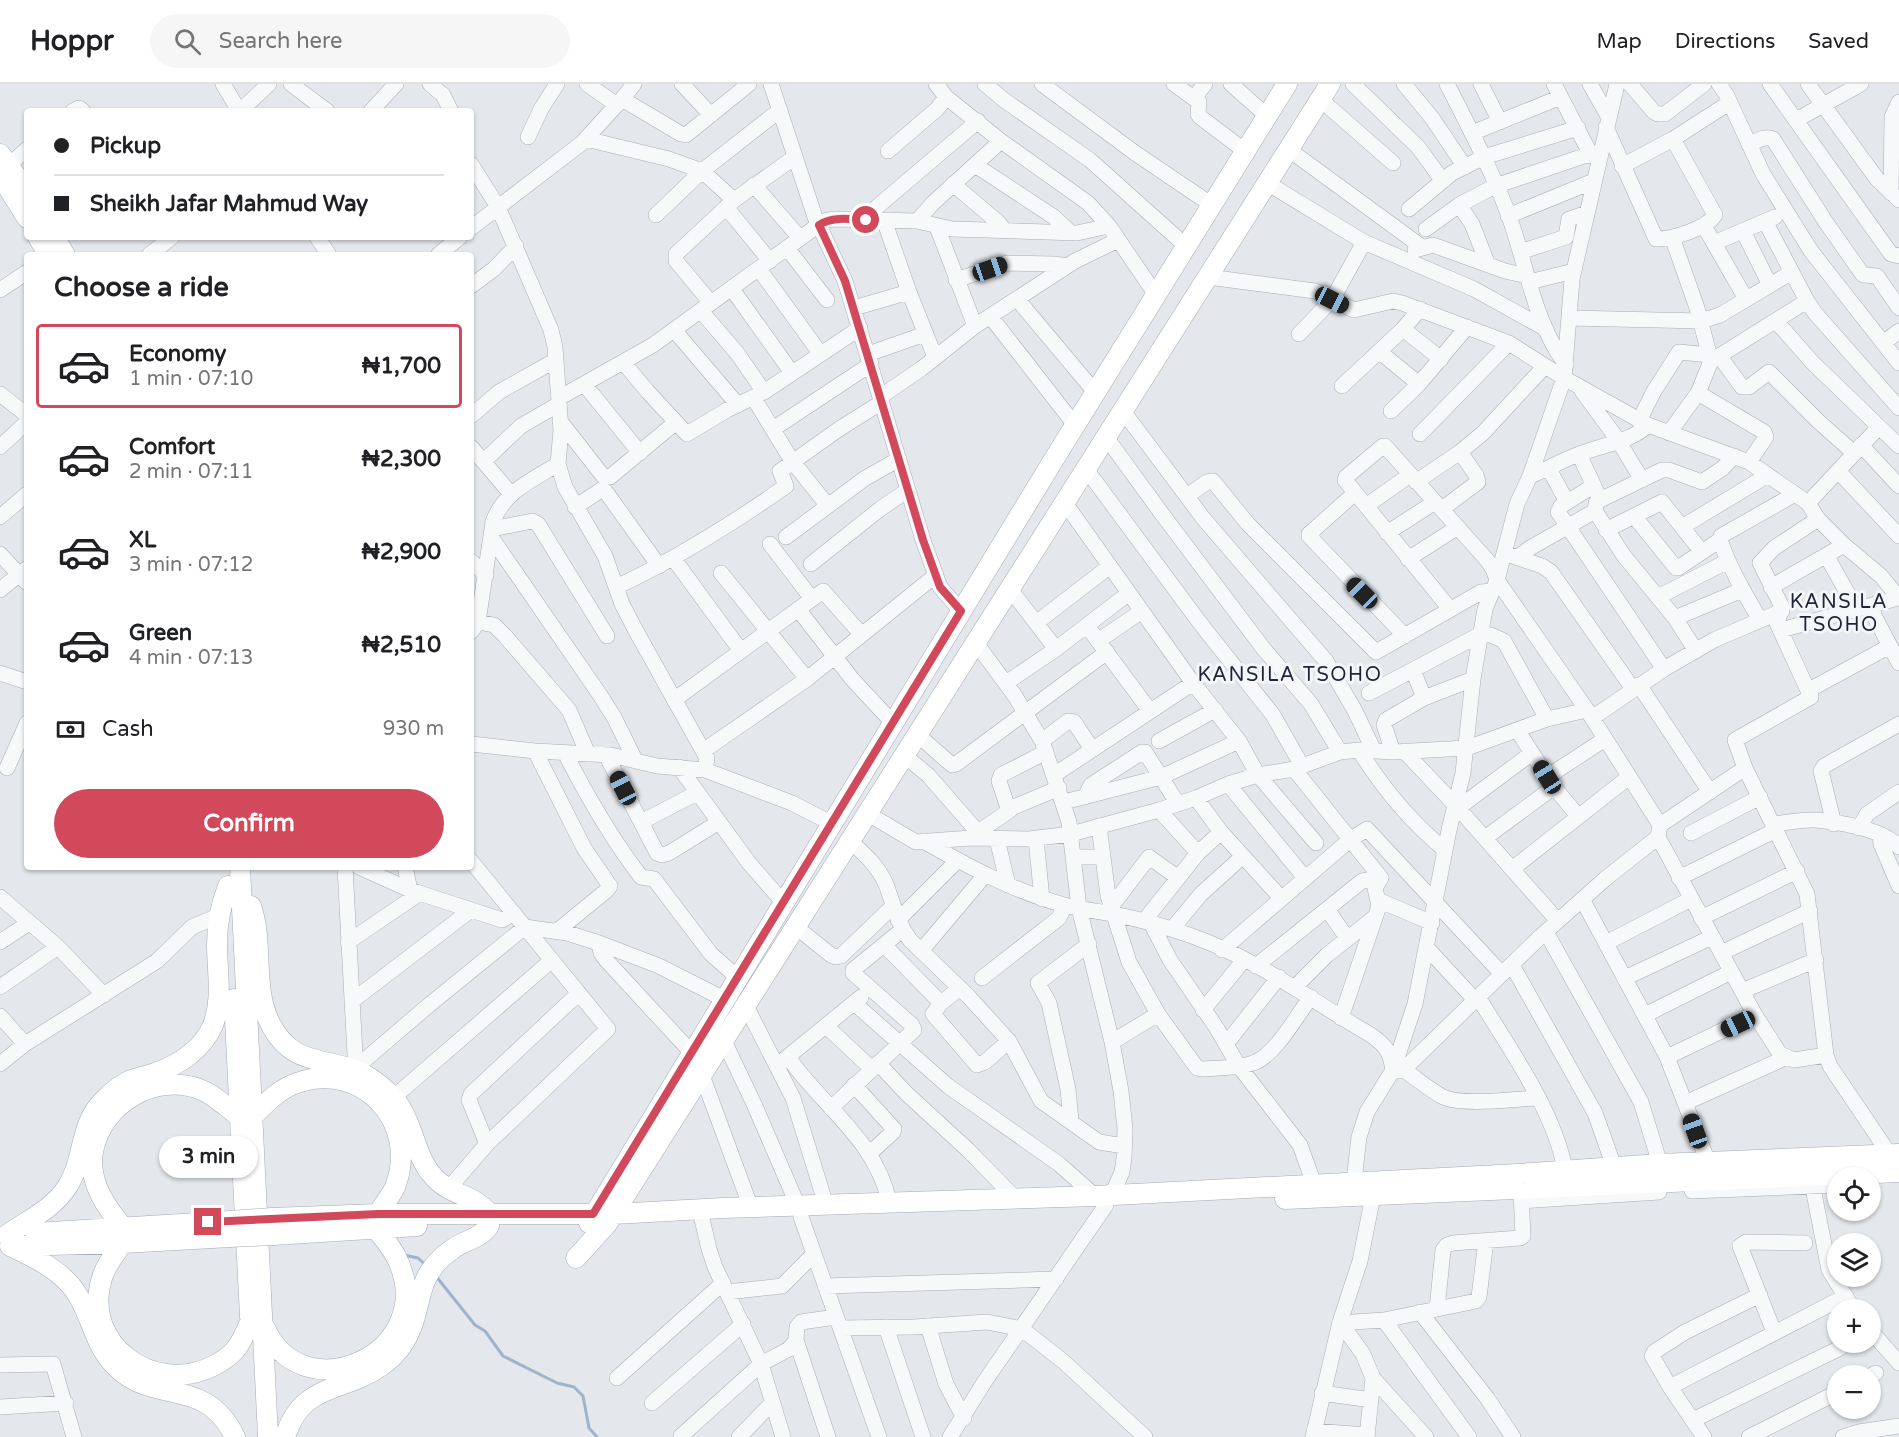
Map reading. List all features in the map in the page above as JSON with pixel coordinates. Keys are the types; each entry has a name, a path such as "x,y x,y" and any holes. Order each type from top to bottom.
{"main road":[{"path":"601,1219 691,1052 1285,84"},
{"path":"601,1219 724,1041 1325,91"},
{"path":"3,165 24,189"},
{"path":"3,165 24,211"},
{"path":"4,1241 52,1205 64,1191 75,1172 89,1121 102,1102 125,1083 153,1074 185,1059 208,1034 220,996 217,942 221,902 232,881"},
{"path":"232,881 250,902 254,915 263,1005 278,1037 290,1049 305,1058 357,1067 394,1097 402,1110 418,1154 439,1182 480,1203 489,1220"},
{"path":"232,881 257,1323 268,1437"},
{"path":"246,1116 285,1088 309,1079 333,1078 346,1081 376,1098 394,1124 401,1150 394,1187 377,1221"},
{"path":"123,1235 100,1195 92,1162 99,1130 122,1102 151,1088 172,1084 193,1087 246,1116"},
{"path":"601,1219 751,1208 800,1212 826,1205 1014,1197 1521,1195 1617,1176 1660,1164 1896,1160"},
{"path":"1878,1167 1896,1160"},
{"path":"4,1241 377,1221 702,1219 1565,1170 1617,1176 1827,1180"},
{"path":"285,1437 289,1424 314,1396 367,1374 397,1353 411,1328 420,1295 434,1266 455,1247 480,1235 489,1220"},
{"path":"257,1323 279,1351 297,1362 316,1369 332,1370 351,1367 365,1361 381,1349 392,1337 399,1324 405,1307 406,1292 399,1262 377,1221"},
{"path":"123,1235 102,1277 98,1294 99,1309 102,1324 111,1341 121,1354 134,1364 165,1375 184,1376 202,1372 234,1352 257,1323"},
{"path":"4,1241 51,1268 67,1281 81,1303 98,1344 110,1361 124,1374 153,1387 177,1391 199,1399 217,1411 230,1436"},
{"path":"255,1437 257,1323"}],"street":[{"path":"223,84 238,108"},
{"path":"243,108 269,84"},
{"path":"291,84 308,106"},
{"path":"373,108 396,84"},
{"path":"430,84 443,95 450,108"},
{"path":"528,137 541,109 557,84"},
{"path":"587,84 681,134 689,132 749,84"},
{"path":"474,226 570,154 620,102 634,84"},
{"path":"682,84 711,115"},
{"path":"771,84 819,225 845,281 908,490 940,587 961,611"},
{"path":"936,84 946,98 1001,141 1088,203 1109,225 1156,295"},
{"path":"985,84 1004,100 1090,160 1186,246"},
{"path":"1042,84 1135,153 1212,205"},
{"path":"1174,84 1200,104 1197,110 1200,117 1245,151"},
{"path":"1194,98 1205,84"},
{"path":"1231,84 1267,116"},
{"path":"1353,84 1418,147 1443,181"},
{"path":"1404,84 1432,118 1465,167"},
{"path":"1447,84 1484,157 1508,216 1546,329 1565,372 1581,388 1618,440 1642,480"},
{"path":"1481,84 1500,122"},
{"path":"1590,84 1653,237 1659,240 1704,226 1715,215 1673,139"},
{"path":"1399,1070 1427,948 1445,850 1457,807 1467,748 1473,679 1485,609 1511,555 1517,504 1530,476 1565,372 1574,271 1594,181 1595,155 1617,84"},
{"path":"1630,84 1658,114 1665,114 1686,89 1704,84"},
{"path":"1719,84 1763,174 1811,251 1899,363"},
{"path":"1770,84 1891,254 1899,256"},
{"path":"1808,84 1877,180 1895,196"},
{"path":"1796,120 1862,84"},
{"path":"1472,133 1500,122 1557,90 1595,155"},
{"path":"1325,91 1394,162"},
{"path":"888,152 938,109 946,98"},
{"path":"1895,196 1892,117 1899,102"},
{"path":"1623,166 1673,139 1729,103"},
{"path":"656,215 702,171 780,110"},
{"path":"866,220 878,206 978,121"},
{"path":"1409,209 1443,181 1484,157 1578,128"},
{"path":"1749,145 1762,138 1773,139 1863,274 1877,276 1899,308"},
{"path":"586,139 669,159 702,171 730,203 765,265 820,353"},
{"path":"917,221 922,213 1001,141"},
{"path":"1288,150 1422,247"},
{"path":"3,165 24,151"},
{"path":"1426,229 1459,205 1495,186 1595,155"},
{"path":"795,157 730,203 676,254 676,261 737,353 773,429 792,461 828,506"},
{"path":"975,165 1054,218 1071,233"},
{"path":"474,169 498,207 502,221 516,246 551,330 556,360 561,436 558,464 565,487 605,556 627,613 704,751 707,763 705,770"},
{"path":"1508,216 1594,181"},
{"path":"1267,183 1364,242 1474,289 1546,329"},
{"path":"953,184 999,223 1004,231"},
{"path":"754,185 800,238"},
{"path":"1459,205 1472,224 1488,265"},
{"path":"1714,243 1786,212"},
{"path":"1520,252 1566,237 1569,219 1587,213"},
{"path":"511,494 476,456 585,384 653,345 824,221 833,219 917,221 938,227 1071,233 1086,232 1109,225"},
{"path":"884,220 935,357"},
{"path":"1765,221 1807,301 1899,408"},
{"path":"1704,226 1746,299"},
{"path":"938,227 975,326"},
{"path":"1743,231 1770,285"},
{"path":"1672,237 1713,357 1742,387 1749,387 1769,372 1818,421 1857,449 1899,486"},
{"path":"153,252 168,240"},
{"path":"442,252 456,240"},
{"path":"616,587 659,566 755,508 786,486 780,476 780,471 792,461 881,400 975,326 1067,266 1118,240"},
{"path":"1299,334 1332,300 1364,242"},
{"path":"1399,258 1422,247 1433,245 1528,279 1574,271"},
{"path":"474,284 494,269 516,246"},
{"path":"787,248 827,300"},
{"path":"956,280 1006,263 1067,266"},
{"path":"1570,318 1701,321 1720,315 1792,272"},
{"path":"0,290 24,274"},
{"path":"1208,277 1315,291 1354,310 1393,302 1420,309 1509,343 1545,366 1565,372"},
{"path":"732,289 792,373"},
{"path":"854,308 909,292"},
{"path":"1017,299 1095,393"},
{"path":"1669,433 1698,393 1713,357 1807,301"},
{"path":"1342,386 1380,352 1420,309"},
{"path":"990,316 1075,425"},
{"path":"1776,321 1812,362 1899,447"},
{"path":"1391,411 1419,384 1467,327"},
{"path":"623,362 685,434 690,434 792,373 860,328"},
{"path":"1403,329 1441,359"},
{"path":"674,330 738,405"},
{"path":"1883,342 1899,331"},
{"path":"773,429 869,359 926,334"},
{"path":"1420,434 1509,343"},
{"path":"1380,352 1419,384"},
{"path":"1530,476 1579,454 1636,434 1643,423 1654,391 1678,352 1713,357"},
{"path":"474,413 499,392 556,360"},
{"path":"1366,506 1460,452 1483,433 1545,366"},
{"path":"585,384 640,453"},
{"path":"1581,388 1643,423 1749,462 1808,503 1818,519 1881,576 1899,598 1781,630"},
{"path":"1698,393 1764,432 1766,437 1749,462"},
{"path":"0,394 24,413"},
{"path":"1123,411 1210,527 1326,661 1355,711 1376,775 1398,802 1445,850"},
{"path":"560,421 603,476 610,477 675,423"},
{"path":"0,447 24,425"},
{"path":"1808,503 1878,428"},
{"path":"1106,437 1256,638 1311,704 1340,752"},
{"path":"1450,609 1345,480 1383,446 1487,560 1493,569 1495,585 1589,714 1629,777 1659,831 1679,878 1755,1015 1780,1054 1794,1060 1826,1055"},
{"path":"1388,533 1478,482 1476,475 1460,452"},
{"path":"1579,454 1606,530 1624,556 1676,618 1696,651"},
{"path":"1664,669 1558,512 1559,508 1567,502 1596,499 1666,469 1702,482 1723,468 1734,456"},
{"path":"786,537 864,479 899,459"},
{"path":"474,627 486,575 496,512 511,494 558,464"},
{"path":"1549,469 1567,502"},
{"path":"1086,470 1273,715 1298,767 1382,878 1377,892 1379,906 1341,1018"},
{"path":"1838,471 1899,536"},
{"path":"1682,527 1768,475"},
{"path":"1187,496 1207,482 1214,481 1248,524 1376,652 1495,585"},
{"path":"575,507 601,490 606,492 659,566"},
{"path":"811,564 880,509 908,490"},
{"path":"1355,493 1309,536 1405,636"},
{"path":"1635,516 1676,568 1720,540 1721,536 1795,494"},
{"path":"0,517 24,497"},
{"path":"1511,555 1530,548 1568,527 1596,499"},
{"path":"1606,530 1662,502 1702,552"},
{"path":"1065,503 1193,682 1239,741 1258,775 1316,843"},
{"path":"1818,519 1774,548 1762,560 1761,568 1782,607 1777,623 1812,694 1809,699 1737,738 1735,743 1807,894 1826,1055 1830,1066 1896,1160"},
{"path":"492,533 532,521 538,524 607,636"},
{"path":"1408,559 1458,527"},
{"path":"492,533 600,695 615,719 635,760"},
{"path":"1720,540 1742,590 1760,620"},
{"path":"770,544 812,599"},
{"path":"1771,587 1844,544"},
{"path":"0,554 24,574"},
{"path":"1511,555 1547,567 1710,792"},
{"path":"1826,555 1890,646 1899,663"},
{"path":"673,558 741,651"},
{"path":"1658,597 1728,561"},
{"path":"474,564 486,575"},
{"path":"1036,623 1110,566"},
{"path":"721,573 807,679"},
{"path":"704,751 807,679 936,575"},
{"path":"0,590 24,576"},
{"path":"1010,589 1056,649"},
{"path":"1676,618 1742,590"},
{"path":"674,700 824,591 861,634"},
{"path":"1006,683 1056,649 1129,593"},
{"path":"798,609 860,689 893,723"},
{"path":"918,735 952,765 1026,713 1142,611"},
{"path":"868,814 916,842 986,837 1036,839 1071,834 1159,810 1196,798 1228,784 1298,767 1340,752 1367,750 1398,752 1467,748 1547,718 1589,714 1714,640 1782,611"},
{"path":"474,627 484,622 494,625 506,636 569,710 588,754"},
{"path":"1087,626 1150,711"},
{"path":"1369,693 1481,634 1491,635 1504,641 1547,718"},
{"path":"950,1437 964,1418 985,1381 1056,1279 1103,1198 1115,1188 1122,1172 1124,1146 1121,1091 1112,1042 1089,944 1072,907 1071,834 1059,788 1044,747 1026,713 976,643"},
{"path":"1809,690 1890,646"},
{"path":"1413,670 1424,698"},
{"path":"1,672 24,681"},
{"path":"1473,679 1424,698 1384,722 1398,752 1457,807 1558,921"},
{"path":"1009,809 1059,788 1092,749 1193,682"},
{"path":"1159,741 1215,710"},
{"path":"986,837 1009,809 999,781 1001,775 1044,747 1071,721 1092,749"},
{"path":"1834,824 1821,771 1824,766 1899,724"},
{"path":"8,768 24,730"},
{"path":"1517,730 1550,782 1578,816"},
{"path":"1485,838 1550,782 1605,740"},
{"path":"1059,788 1086,796 1161,777 1239,741"},
{"path":"474,744 606,755 657,766 705,770 792,803 831,823"},
{"path":"535,751 584,848 610,886 557,931"},
{"path":"1086,796 1091,785 1145,752 1178,804"},
{"path":"565,753 607,828 634,868 641,877 654,879 711,954 737,977"},
{"path":"1457,807 1532,753"},
{"path":"606,755 657,853 662,855 669,853 719,822"},
{"path":"905,756 928,774 986,837 1008,885"},
{"path":"679,767 749,863 783,902"},
{"path":"1354,1181 1359,1137 1367,1112 1399,1070 1546,932 1659,831 1745,768"},
{"path":"1512,869 1629,777"},
{"path":"1228,784 1305,878"},
{"path":"1859,828 1867,813 1899,792"},
{"path":"641,822 697,793"},
{"path":"1691,833 1760,797"},
{"path":"1196,798 1221,832 1281,898"},
{"path":"1159,810 1198,853"},
{"path":"1679,878 1775,827 1814,820 1859,828 1886,837 1899,847"},
{"path":"1099,826 1102,857 1113,910 1129,962 1158,1014 1197,1068 1251,1064 1261,1060 1311,997"},
{"path":"1222,950 1351,839 1364,829 1370,831 1435,903 1507,969 1595,1113 1617,1176"},
{"path":"1147,922 1177,878 1198,853 1221,832"},
{"path":"1880,835 1881,844 1899,886"},
{"path":"1036,839 1042,898"},
{"path":"850,841 871,859 882,875 897,919 921,951 960,988 1009,1041 1041,1101 1099,1142 1124,1146"},
{"path":"923,841 985,875 1042,898 1072,907 1113,910 1194,936 1279,977 1385,1046 1399,1070 1443,1096 1469,1101 1537,1098"},
{"path":"1172,930 1201,894 1243,856"},
{"path":"1073,857 1102,857"},
{"path":"1113,910 1149,857 1177,878"},
{"path":"796,927 831,955 841,956 897,919 958,860"},
{"path":"449,1188 487,1144 608,1030 474,865"},
{"path":"345,870 354,1055 357,1067 525,927 557,931 599,943 659,966 724,999"},
{"path":"366,870 415,891 502,920 514,913"},
{"path":"406,870 415,891"},
{"path":"1701,918 1797,872"},
{"path":"921,951 985,875"},
{"path":"1203,1010 1250,963 1327,909 1362,881 1368,880 1377,892 1432,923"},
{"path":"348,942 415,891"},
{"path":"1,899 58,947 104,995"},
{"path":"1606,943 1691,899"},
{"path":"1582,900 1667,1057 1708,1162"},
{"path":"982,978 1072,907"},
{"path":"1327,909 1347,938"},
{"path":"352,1001 471,910"},
{"path":"1721,953 1810,911"},
{"path":"0,1064 25,1044 157,961 192,927 220,915"},
{"path":"1295,987 1326,955 1375,917"},
{"path":"831,1108 914,1030 855,976 853,970 884,945 897,919"},
{"path":"1147,922 1238,1065 1300,1145 1314,1184"},
{"path":"0,942 29,923"},
{"path":"1546,932 1641,1102 1660,1164"},
{"path":"1625,978 1712,937"},
{"path":"599,943 601,953 606,960 691,1052"},
{"path":"1071,1121 1068,1089 1049,1003 1038,983 1089,944"},
{"path":"884,945 941,1003"},
{"path":"0,987 58,947"},
{"path":"1427,948 1477,999 1537,1098 1559,1143 1565,1170"},
{"path":"394,1097 552,960"},
{"path":"1742,991 1816,960"},
{"path":"1645,1015 1731,972"},
{"path":"1226,1044 1279,977"},
{"path":"960,988 941,1003 933,1014 977,1065 985,1062 1009,1041"},
{"path":"782,1061 871,989"},
{"path":"487,1144 469,1100 471,1094 579,993"},
{"path":"854,1003 948,1086 1103,1198"},
{"path":"746,1006 782,1061 826,1205"},
{"path":"1112,1042 1158,1014"},
{"path":"1667,1057 1755,1015"},
{"path":"0,1016 25,1044"},
{"path":"826,1026 875,1066 968,1149 1014,1197"},
{"path":"724,1041 754,1104 800,1212 879,1437"},
{"path":"1685,1103 1785,1058"},
{"path":"782,1061 801,1076 858,1138 886,1185 889,1202"},
{"path":"702,1075 751,1208"},
{"path":"854,1085 894,1129 869,1154"},
{"path":"1437,1309 1443,1250 1447,1245 1453,1243 1515,1240 1523,1236 1521,1195 1658,1192 1811,1181 1829,1270 1848,1299"},
{"path":"1881,1182 1899,1181"},
{"path":"1373,1196 1359,1261 1313,1434 1367,1436 1373,1378"},
{"path":"702,1219 709,1250 761,1364 783,1437"},
{"path":"1341,1324 1384,1320 1478,1299 1486,1241"},
{"path":"1774,1332 1740,1246 1742,1243 1805,1243"},
{"path":"618,1378 725,1287 782,1286 814,1254"},
{"path":"825,1286 1056,1279"},
{"path":"1704,1437 1652,1356 1654,1352 1685,1332 1760,1295"},
{"path":"1670,1387 1846,1296"},
{"path":"1420,1312 1487,1398 1510,1436"},
{"path":"1384,1320 1469,1437"},
{"path":"828,1437 796,1340 797,1327 801,1322 886,1327 987,1322 1022,1329 1064,1362 1145,1437"},
{"path":"652,1402 742,1324"},
{"path":"1341,1324 1363,1354 1373,1378 1421,1436"},
{"path":"928,1326 946,1384 964,1418"},
{"path":"886,1327 923,1437"},
{"path":"681,1436 761,1364 789,1349 796,1340"},
{"path":"1881,1343 1899,1363"},
{"path":"1693,1420 1830,1353"},
{"path":"0,1365 53,1364 74,1437"},
{"path":"1322,1394 1371,1400"},
{"path":"1749,1437 1827,1398"},
{"path":"0,1407 66,1403"},
{"path":"739,1437 772,1403"},
{"path":"1843,1437 1858,1432 1882,1434 1899,1426"}],"waterway":[{"path":"404,1255 418,1258 427,1266"},
{"path":"435,1275 475,1325 485,1331 503,1356 557,1383 574,1387 583,1396 589,1428 597,1437"}],"district":[{"name":"KANSILA TSOHO","path":"1839,612"},
{"name":"KANSILA TSOHO","path":"1290,674"}],"route":[{"path":"208,1222 378,1214 593,1214 961,611 948,599 940,587 923,540 845,281 819,225 833,219 866,220"}]}
